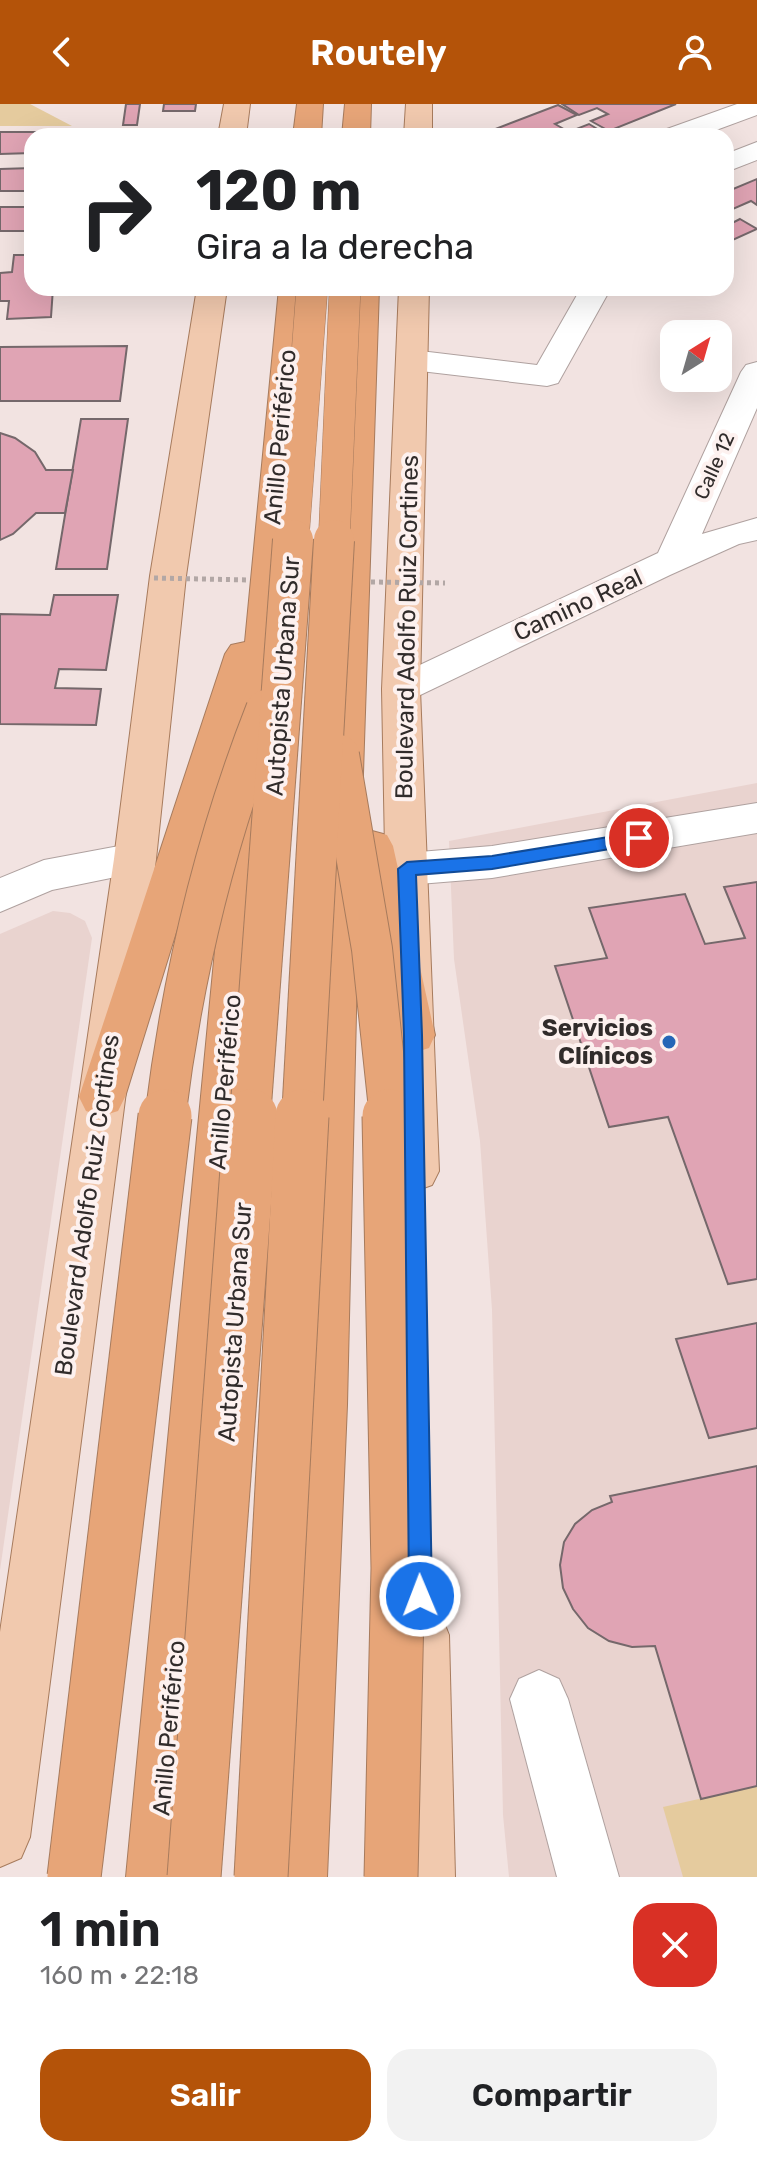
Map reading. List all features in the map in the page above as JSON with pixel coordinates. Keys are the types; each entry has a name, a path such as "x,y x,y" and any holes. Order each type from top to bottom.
{"highway":[{"path":"308,128 310,104"},
{"path":"326,128 327,104"},
{"path":"356,128 358,104"},
{"path":"372,128 373,104"},
{"name":"Anillo Periférico","path":"157,1877 293,296"},
{"name":"Autopista Urbana Sur","path":"261,1877 305,672 312,296"},
{"name":"Autopista Urbana Sur","path":"194,1877 305,672 344,296"},
{"path":"296,1877 321,1405 364,296"},
{"path":"102,1097 268,579"},
{"path":"74,1877 156,1189 181,1019 217,857 259,726 305,672"},
{"path":"305,672 374,963 391,1132 398,1568 391,1877"},
{"path":"346,724 413,1035"}],"main road":[{"path":"233,128 237,104"},
{"path":"418,128 419,104"},
{"name":"Boulevard Adolfo Ruiz Cortines","path":"0,1837 135,859 168,576 211,296"},
{"name":"Boulevard Adolfo Ruiz Cortines","path":"414,296 401,689 413,1035 424,1877"}],"street":[{"path":"696,128 757,106"},
{"path":"734,160 757,150"},
{"path":"412,360 547,376 592,296"},
{"name":"Calle 12","path":"672,561 757,372"},
{"name":"Camino Real","path":"401,689 672,561 728,536 757,529"},
{"path":"407,869 492,862 757,818"},
{"path":"0,896 44,876 135,859"},
{"path":"0,865 44,876"},
{"path":"539,1699 588,1877"}],"shaded area":[{"path":"0,104 30,104 72,126 0,126"},
{"path":"757,783 757,1877 509,1877 503,1815 492,1310 480,1141 454,959 449,841"},
{"path":"53,911 70,913 85,921 92,938 0,1570 0,934"},
{"path":"757,1786 757,1877 683,1877 663,1807"}],"building":[{"path":"126,104 140,104 137,125 123,125"},
{"path":"164,104 196,104 195,111 163,111"},
{"path":"562,104 676,104 616,128 604,128 591,121 608,114 597,108 579,115"},
{"path":"558,105 577,115 555,124 562,128 498,128"},
{"path":"0,132 24,132 24,153 0,154"},
{"path":"24,168 24,191 0,191 0,169"},
{"path":"757,179 757,205 751,201 734,209 734,189"},
{"path":"0,207 24,207 24,231 0,231"},
{"path":"740,219 757,229 734,239 734,222"},
{"path":"14,255 24,255 24,296 52,296 51,317 7,319 9,301 0,301 0,273 12,272"},
{"path":"127,346 120,401 0,401 0,347"},
{"path":"81,419 128,419 107,569 56,569"},
{"path":"0,433 15,438 35,452 46,470 73,470 65,513 36,513 13,534 0,540"},
{"path":"54,595 118,595 106,670 59,669 55,688 101,689 96,725 0,724 0,614 50,615"},
{"name":"Servicios Clínicos","path":"757,882 757,1279 728,1284 668,1117 609,1127 555,966 607,958 589,908 685,894 705,944 745,938 724,887"},
{"path":"757,1323 757,1428 709,1438 676,1339"},
{"path":"757,1466 757,1786 701,1799 655,1646 632,1647 609,1641 588,1628 573,1609 563,1588 560,1565 564,1542 575,1524 592,1510 612,1502 610,1496"}],"place":[{"name":"Servicios Clínicos","path":"669,1042"}],"route":[{"path":"420,1596 413,1035 407,869 479,864 639,838"}]}
